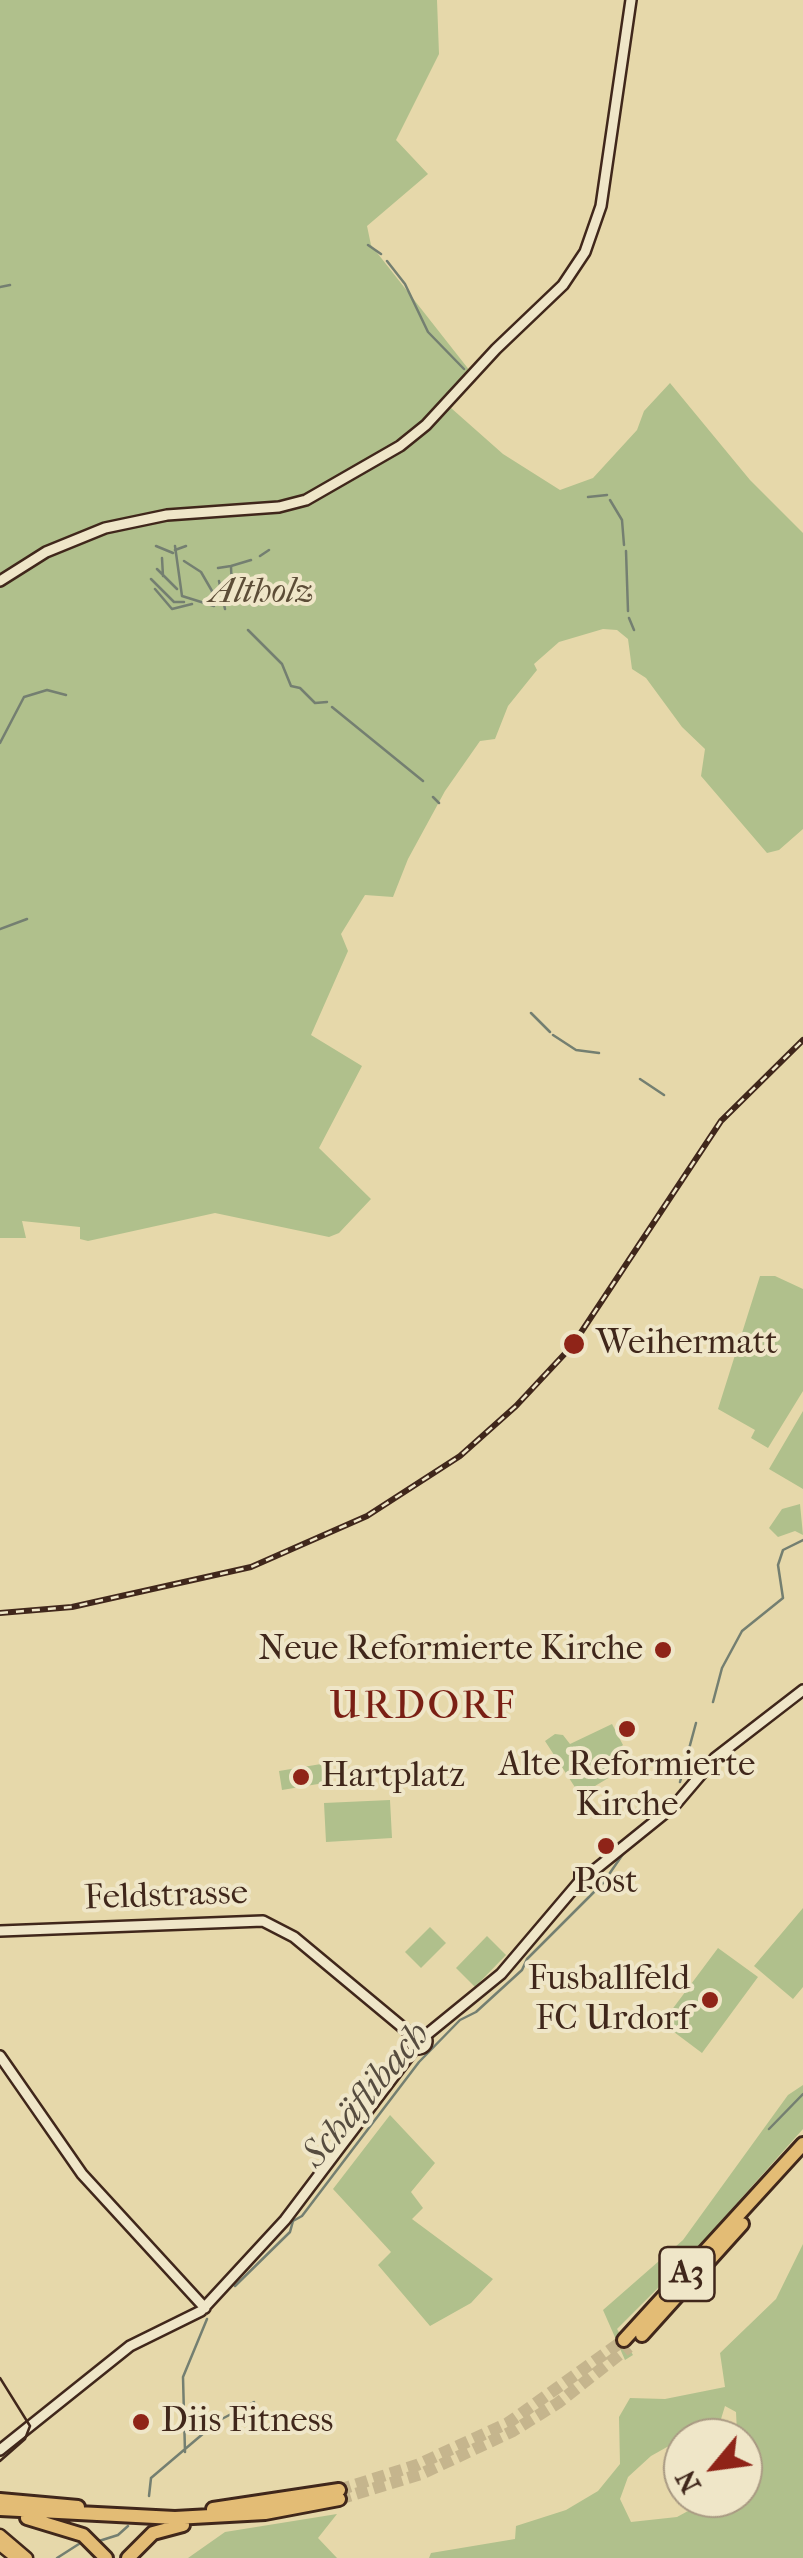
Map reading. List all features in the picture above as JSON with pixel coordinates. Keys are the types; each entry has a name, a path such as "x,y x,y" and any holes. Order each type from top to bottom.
{"highway":[{"name":"A3","path":"803,2144 626,2344 695,2280 803,2156"},
{"path":"0,2499 75,2507 222,2508 339,2494 158,2530 141,2541 128,2558"},
{"path":"0,2512 134,2518 235,2516"},
{"path":"0,2512 78,2532 92,2540 106,2558"}],"main road":[{"path":"0,580 46,552 105,528 167,515 292,504 400,446 426,426 496,349 554,295 585,252 601,206 632,0"},
{"path":"0,2450 130,2346 186,2321 205,2308 284,2220 415,2048 425,2046 419,2036 500,1974 580,1881 591,1882 592,1872 675,1805 714,1758 803,1690"},
{"name":"Feldstrasse","path":"0,1931 244,1919 272,1924 419,2036"},
{"path":"0,2056 82,2174 205,2308"},
{"path":"0,2535 27,2558"},
{"path":"0,2544 16,2558"}],"green space":[{"name":"Altholz","path":"0,0 437,0 439,54 396,140 428,174 367,226 371,245 470,371 442,400 503,454 560,490 593,478 637,430 644,411 670,383 750,480 803,533 803,829 779,850 767,853 701,776 705,749 682,727 646,678 632,669 628,639 617,630 603,629 559,642 534,664 537,670 508,706 495,739 480,741 445,791 408,859 393,897 365,895 341,934 348,951 311,1035 362,1066 319,1148 371,1199 339,1233 329,1237 215,1213 88,1241 80,1239 80,1227 22,1221 26,1238 0,1238"},
{"path":"760,1276 775,1276 803,1289 803,1391 768,1448 751,1438 755,1430 718,1409"},
{"path":"803,1411 803,1489 769,1469"},
{"path":"800,1504 803,1535 795,1531 778,1537 769,1528 782,1509"},
{"path":"612,1724 623,1745 619,1748 627,1760 622,1763 625,1768 580,1795 545,1741 555,1734 563,1735 570,1744"},
{"name":"Hartplatz","path":"321,1764 324,1783 282,1790 279,1771"},
{"path":"390,1800 392,1838 326,1842 324,1803"},
{"path":"803,1908 803,1987 793,1999 754,1966"},
{"path":"430,1927 446,1943 421,1968 405,1952"},
{"path":"487,1936 506,1955 475,1987 456,1968"},
{"name":"Fusballfeld FC Urdorf","path":"718,1948 758,1977 702,2053 662,2023"},
{"path":"803,2085 803,2129 686,2260 617,2329 633,2355 625,2360 603,2310 683,2240 788,2095"},
{"path":"390,2115 435,2163 411,2192 423,2208 412,2219 493,2279 471,2303 430,2326 378,2265 391,2252 333,2189"},
{"path":"803,2244 803,2558 429,2558 431,2553 515,2539 516,2526 566,2510 598,2491 620,2464 619,2417 630,2398 665,2399 725,2387 720,2353 776,2299"},
{"path":"337,2514 318,2538 337,2558 188,2558 225,2532"}],"waterway":[{"path":"368,245 381,254"},
{"path":"387,261 405,284 428,332 464,369"},
{"path":"0,287 10,285"},
{"path":"588,497 607,495"},
{"path":"610,500 622,520 624,545"},
{"path":"156,546 173,553"},
{"path":"175,546 182,596 214,606"},
{"path":"175,550 186,546"},
{"path":"260,556 269,550"},
{"path":"626,551 628,611"},
{"path":"162,558 163,576"},
{"path":"223,602 232,594 231,566 251,560"},
{"path":"184,561 201,572 212,591 212,603"},
{"path":"218,568 231,566"},
{"path":"157,569 177,589"},
{"path":"151,579 174,602 184,602"},
{"path":"219,581 225,609"},
{"path":"155,589 172,609 192,604"},
{"path":"629,618 634,630"},
{"path":"248,630 282,664 291,686 300,688 315,703 327,702"},
{"path":"0,743 24,697 47,690 66,695"},
{"path":"332,707 423,781"},
{"path":"433,797 439,803"},
{"path":"0,929 27,919"},
{"path":"531,1013 550,1032"},
{"path":"553,1035 576,1050 599,1053"},
{"path":"640,1079 664,1095"},
{"name":"Schäflibach","path":"713,1702 722,1668 742,1631 783,1598 778,1565 783,1550 803,1540"},
{"name":"Schäflibach","path":"680,1782 696,1723"},
{"name":"Schäflibach","path":"235,2286 290,2232 293,2221 302,2216 419,2062 460,2020 476,2012 522,1970 527,1959 603,1883 623,1854"},
{"path":"769,2129 803,2094"},
{"name":"Schäflibach","path":"185,2452 183,2377 207,2319"},
{"path":"149,2496 151,2478 218,2421 254,2402"},
{"path":"99,2541 118,2535 128,2526"},
{"path":"57,2558 82,2542"}],"tunnel":[{"path":"339,2490 417,2465 508,2423 624,2340"},
{"path":"339,2499 421,2474 513,2431 558,2403 629,2347"}],"tram line":[{"path":"0,2378 30,2426 25,2439 0,2461"}],"railway":[{"path":"0,1613 72,1607 251,1567 367,1516 460,1456 516,1406 572,1346 721,1121 803,1040"}],"place":[{"name":"Weihermatt","path":"574,1344"},
{"name":"Neue Reformierte Kirche","path":"663,1650"},
{"name":"Alte Reformierte Kirche","path":"627,1729"},
{"name":"Hartplatz","path":"301,1777"},
{"name":"Post","path":"606,1846"},
{"name":"Fusballfeld FC Urdorf","path":"710,2000"},
{"name":"Diis Fitness","path":"141,2422"}],"district":[{"name":"URDORF","path":"423,1708"}]}
